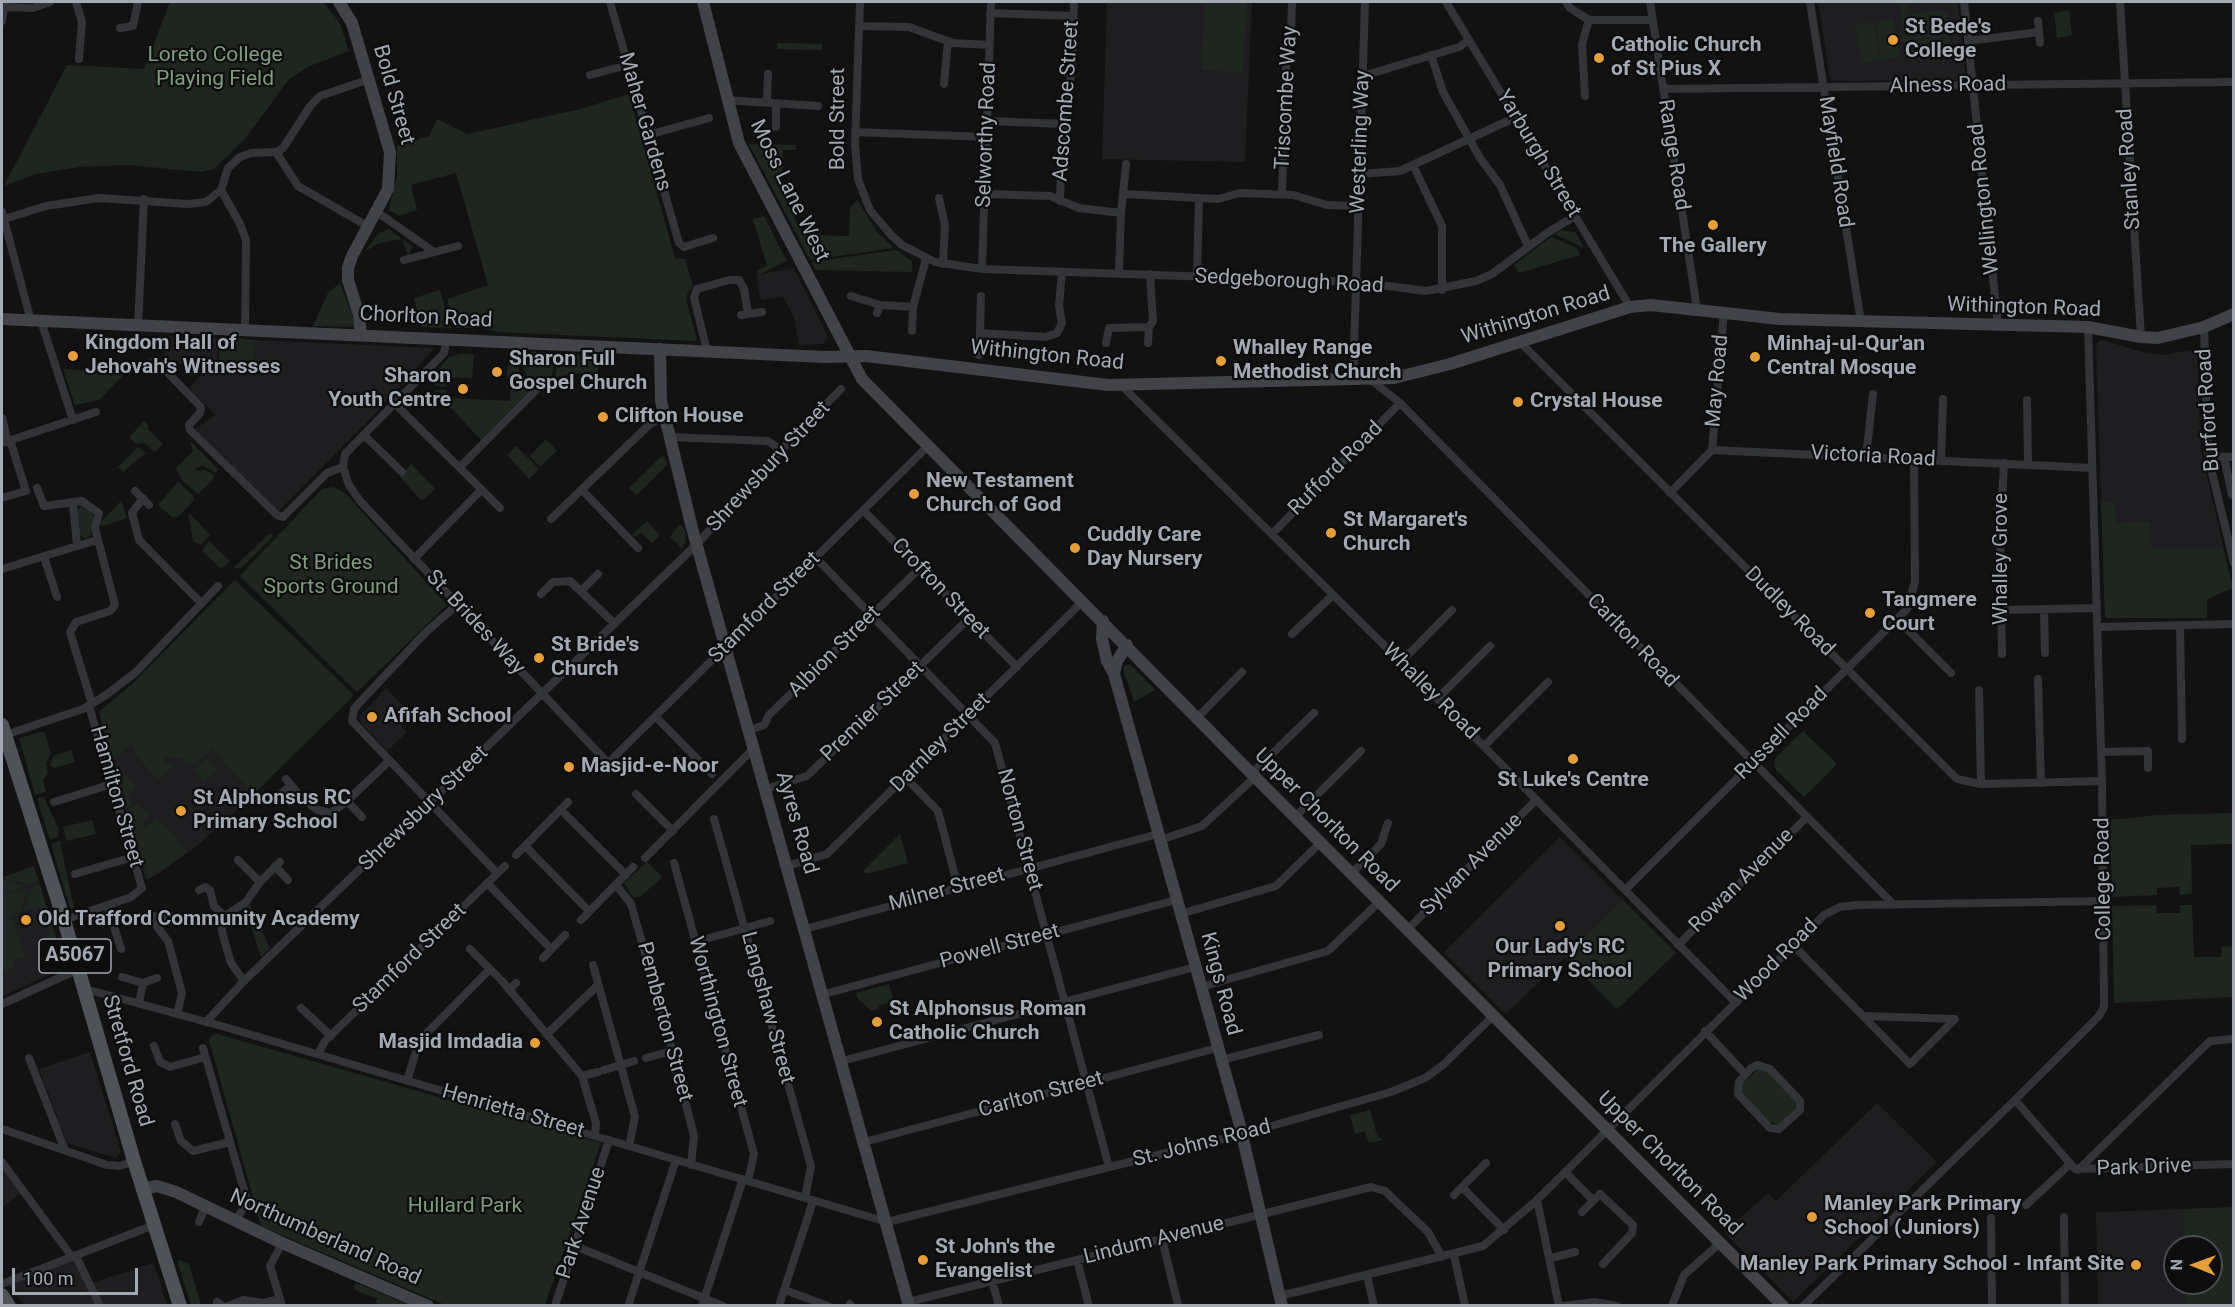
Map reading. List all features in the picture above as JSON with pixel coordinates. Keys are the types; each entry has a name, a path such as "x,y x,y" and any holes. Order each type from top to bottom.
{"main road":[{"name":"Stretford Road","path":"2,732 64,920 142,1189 180,1305"},
{"path":"2,1295 9,1305"}],"street":[{"path":"2,21 5,4 33,8 50,2"},
{"path":"76,2 82,22 78,48 79,59"},
{"path":"120,28 135,28 138,2"},
{"name":"Bold Street","path":"339,2 352,23 370,79 391,161 388,189 352,256 347,273 360,322 361,335"},
{"name":"Maher Gardens","path":"614,2 628,65 679,243 684,247 713,238"},
{"name":"Moss Lane West","path":"703,2 726,100 743,152 849,356"},
{"name":"Bold Street","path":"860,2 855,132 858,179 870,210 902,245 926,259 943,264 982,269"},
{"name":"Selworthy Road","path":"982,269 991,2"},
{"name":"Adscombe Street","path":"1060,201 1064,124 1072,68 1074,2"},
{"name":"Triscombe Way","path":"1282,194 1287,41 1291,30 1292,2"},
{"name":"Westerling Way","path":"1353,380 1365,2"},
{"name":"Yarburgh Street","path":"1446,2 1630,307"},
{"path":"1566,2 1570,8 1589,20 1653,20"},
{"name":"Range Road","path":"1650,2 1697,309"},
{"name":"Mayfield Road","path":"1810,2 1861,322"},
{"name":"Wellington Road","path":"1964,2 1998,325"},
{"name":"Stanley Road","path":"2120,2 2141,337"},
{"path":"990,13 1073,16"},
{"path":"1586,96 1582,44 1589,20"},
{"path":"2038,21 2040,43"},
{"path":"860,26 909,27 960,44 990,45"},
{"path":"1968,41 2039,32"},
{"path":"1363,76 1459,46 1469,40"},
{"path":"944,84 948,41"},
{"path":"1431,55 1443,92 1480,158 1500,185 1528,246"},
{"path":"590,75 628,65"},
{"path":"768,74 776,127"},
{"path":"73,420 36,321 3,215 73,201 106,198 201,204 210,200 221,190 228,168 240,157 252,153 276,152 289,140 311,105 320,96 370,79"},
{"name":"Alness Road","path":"1663,90 2234,82"},
{"path":"726,100 818,106"},
{"path":"1360,174 1393,174 1516,117"},
{"path":"648,135 709,118"},
{"path":"987,121 1064,124"},
{"path":"855,132 986,137"},
{"path":"276,152 298,186 369,227"},
{"path":"1119,273 1121,213 1125,194 1126,164"},
{"path":"1413,165 1442,226 1442,290"},
{"path":"221,190 246,240 244,331"},
{"path":"1125,194 1218,198 1240,193 1282,194 1301,196 1327,205 1359,206"},
{"path":"985,194 1050,196 1098,212 1121,213"},
{"path":"939,198 945,226 943,264"},
{"path":"1197,276 1199,198"},
{"path":"138,326 144,199"},
{"path":"377,212 434,252"},
{"name":"Sedgeborough Road","path":"982,269 1357,282 1410,291 1442,290 1492,274 1528,246 1575,216"},
{"path":"404,260 458,246"},
{"path":"912,331 912,307 926,259"},
{"path":"980,333 1040,338 1057,333 1062,323 1059,306 1062,272"},
{"path":"1148,343 1149,327 1153,321 1150,274"},
{"path":"707,351 694,298 697,289 729,280 739,280 744,289 744,314 762,312"},
{"path":"851,296 878,309 912,307"},
{"path":"979,355 981,296"},
{"name":"Withington Road","path":"849,356 962,367 1065,382 1121,385 1370,380 1394,378 1630,307 1652,305 1780,319 2088,327 2158,338 2204,327 2234,314"},
{"name":"May Road","path":"1712,450 1724,312"},
{"name":"Chorlton Road","path":"2,319 849,356"},
{"path":"1106,343 1106,333 1114,326 1149,327"},
{"name":"College Road","path":"1803,1305 2015,1100 2092,1023 2104,1007 2105,901 2088,327"},
{"name":"Burford Road","path":"2204,327 2208,456 2234,563"},
{"path":"166,371 201,406 200,413 189,425 190,430 277,515 283,517 327,473 343,467 345,454 444,352 447,339"},
{"name":"Dudley Road","path":"1519,341 1957,780 1981,784 2102,782"},
{"name":"Ayres Road","path":"660,349 659,385 664,416 909,1304"},
{"name":"Upper Chorlton Road","path":"849,356 862,379 1320,843 1783,1305"},
{"name":"Carlton Road","path":"1370,380 1400,404 1752,764 1893,904"},
{"path":"460,467 537,385"},
{"name":"Whalley Road","path":"1121,385 1401,662 1736,1003"},
{"name":"Shrewsbury Street","path":"206,1022 244,981 698,543 781,450 841,389"},
{"path":"1866,456 1873,394"},
{"path":"1941,460 1943,399"},
{"path":"2027,400 2028,465"},
{"path":"394,403 500,508"},
{"name":"Rufford Road","path":"1272,534 1400,404"},
{"path":"6,441 96,412"},
{"path":"551,519 653,421 664,416"},
{"path":"2,418 6,441 26,491 2,498"},
{"path":"364,435 402,472"},
{"path":"670,437 768,441 781,450"},
{"name":"Stamford Street","path":"605,766 928,446"},
{"path":"1670,493 1712,450"},
{"name":"Victoria Road","path":"1712,450 2092,468"},
{"path":"2208,456 2229,457 2232,495"},
{"name":"Russell Road","path":"1625,890 1898,620 1910,603 1915,582 1914,459"},
{"name":"Whalley Grove","path":"2002,654 2000,538 2004,463"},
{"name":"St. Brides Way","path":"343,467 349,485 356,495 543,694 605,766"},
{"path":"2,569 97,540 95,525 99,512 83,501 42,506 37,488"},
{"path":"135,490 146,502 132,513 139,540 201,603"},
{"path":"414,559 481,490"},
{"path":"582,490 638,548"},
{"path":"73,503 77,546"},
{"name":"Crofton Street","path":"863,510 1017,667"},
{"name":"Hamilton Street","path":"97,540 115,605 110,611 77,622 72,627 70,635 142,888 138,894 107,905"},
{"path":"44,557 57,597"},
{"name":"Norton Street","path":"816,558 995,743 1109,1167"},
{"name":"Albion Street","path":"750,730 766,723 769,715 919,569"},
{"path":"582,590 598,574"},
{"path":"541,594 553,582 561,579 574,583 615,624"},
{"path":"2,732 90,705 136,672 218,586"},
{"path":"1292,634 1333,595"},
{"name":"Darnley Street","path":"787,866 827,855 1083,602"},
{"path":"457,604 426,632 352,713 354,723 388,761 497,873"},
{"path":"2001,610 2096,608"},
{"path":"2044,609 2045,652"},
{"path":"1401,662 1452,610"},
{"path":"1898,620 1951,674"},
{"name":"Premier Street","path":"766,789 807,776 963,624 970,621"},
{"name":"Kings Road","path":"1102,621 1102,639 1110,669 1114,674 1221,1060 1281,1301"},
{"path":"2097,627 2234,624"},
{"path":"2180,625 2182,739"},
{"path":"1114,674 1117,662 1127,645"},
{"path":"1437,699 1490,646"},
{"path":"1197,718 1242,672"},
{"path":"2038,679 2041,783"},
{"path":"1484,746 1548,682"},
{"path":"1979,690 1981,784"},
{"name":"Milner Street","path":"805,929 1028,868 1202,826 1314,713"},
{"path":"655,716 712,774"},
{"path":"645,858 754,748"},
{"path":"1295,817 1361,751"},
{"path":"2101,752 2148,751 2148,768"},
{"path":"277,797 289,783 304,801 323,813 336,811 388,761"},
{"path":"906,778 938,810 958,887"},
{"path":"54,802 112,784"},
{"path":"636,794 673,831"},
{"name":"Sylvan Avenue","path":"1407,930 1536,800"},
{"path":"347,801 362,817"},
{"path":"516,855 568,802"},
{"path":"561,810 626,875"},
{"name":"Rowan Avenue","path":"1678,945 1807,817"},
{"name":"Langshaw Street","path":"714,819 811,1166 809,1199 779,1305"},
{"path":"1351,874 1381,844 1388,824"},
{"path":"1180,914 1276,886 1320,843"},
{"path":"525,846 589,911"},
{"path":"75,874 133,857"},
{"path":"238,860 260,882"},
{"name":"Worthington Street","path":"674,863 754,1154 703,1302"},
{"path":"244,981 234,970 228,956 221,927 224,915 246,902 277,864 288,880"},
{"name":"Stamford Street","path":"318,1054 331,1036 505,866"},
{"path":"581,920 633,867"},
{"path":"487,883 551,949"},
{"name":"Pemberton Street","path":"616,885 631,904 672,1051 694,1136 691,1165"},
{"path":"199,890 205,887 210,890 214,906 224,915"},
{"name":"Powell Street","path":"824,994 1176,900"},
{"name":"Wood Road","path":"1281,1301 1483,1246 1537,1200 1824,915 1840,907 2105,901"},
{"path":"1201,987 1328,951 1379,902"},
{"path":"64,920 107,905 121,949"},
{"path":"172,916 155,919 168,940 182,993 177,1014"},
{"path":"696,942 770,921"},
{"path":"543,958 565,935"},
{"path":"1793,945 1910,1064 1955,1019 1863,1016"},
{"path":"470,949 500,979 513,986 547,1034 582,1076 596,1123 595,1136"},
{"path":"592,965 635,1118 629,1146"},
{"path":"842,1061 1195,967"},
{"path":"2,1004 79,969"},
{"path":"407,1081 419,1041 490,969"},
{"path":"122,977 143,983 157,978"},
{"path":"139,1003 143,983"},
{"path":"547,1034 598,985"},
{"name":"Henrietta Street","path":"86,992 93,991 139,1003 318,1054 886,1222"},
{"path":"301,1008 331,1036"},
{"name":"St. Johns Road","path":"886,1222 1241,1135 1391,1092 1425,1078 1443,1065 1493,1016"},
{"path":"1705,1031 1745,1074"},
{"path":"1221,1060 1319,1035"},
{"path":"2078,1170 2210,1041 2234,1040"},
{"path":"202,1047 246,1197 246,1204 236,1220"},
{"name":"Carlton Street","path":"864,1142 1217,1048"},
{"path":"154,1051 160,1062 171,1067 205,1057"},
{"path":"646,1058 672,1051"},
{"path":"29,1058 65,1150"},
{"path":"582,1076 634,1061"},
{"path":"1758,1065 1767,1066 1799,1099 1800,1110 1782,1127 1770,1128 1739,1096 1737,1086 1745,1074 1758,1065"},
{"name":"Park Drive","path":"2015,1100 2070,1164 2078,1170 2234,1164"},
{"path":"179,1128 184,1145 193,1151 230,1142"},
{"path":"2,1129 112,1166 134,1161"},
{"name":"Park Avenue","path":"555,1305 609,1140"},
{"path":"628,1305 676,1160"},
{"path":"2,1162 74,1257 100,1305"},
{"path":"1454,1195 1486,1163"},
{"path":"2026,1205 2070,1164"},
{"path":"1564,1172 1592,1199"},
{"path":"1462,1187 1504,1230"},
{"name":"Northumberland Road","path":"142,1189 165,1188 206,1205 282,1243 427,1305"},
{"name":"Lindum Avenue","path":"909,1304 1351,1191 1377,1188 1385,1191 1428,1232 1442,1257"},
{"path":"1582,1212 1592,1199 1602,1194 1633,1225 1632,1233 1604,1264"},
{"path":"1537,1200 1561,1305 1595,1302 1617,1305"},
{"name":"Northumberland Road","path":"199,1224 206,1205"},
{"path":"2064,1217 2065,1305"},
{"path":"1991,1218 1992,1305"},
{"path":"2,1284 154,1225"},
{"path":"1162,1239 1178,1305"},
{"path":"228,1305 243,1300 263,1304 281,1302 270,1266 282,1243"},
{"path":"1672,1305 1684,1275 1720,1243"},
{"path":"575,1246 639,1271 703,1302 723,1305"},
{"path":"1551,1258 1575,1252"},
{"path":"1455,1255 1465,1305"},
{"path":"1077,1260 1089,1305"},
{"path":"1366,1276 1374,1305"},
{"path":"992,1281 999,1305"},
{"path":"785,1290 828,1305"}],"shaded area":[{"path":"1107,2 1252,2 1245,162 1102,159"},
{"name":"St Bede's College","path":"1818,2 1958,2 1966,80 1833,81 1830,78"},
{"path":"794,268 828,337 823,344 799,345 794,317 783,297 761,300 756,275"},
{"path":"165,336 219,338 217,366 164,364"},
{"path":"255,340 434,349 370,419 278,512 194,430 215,415 189,388 207,368 254,369"},
{"path":"2102,340 2146,353 2164,355 2191,350 2197,356 2201,451 2233,588 2207,599 2207,618 2105,618 2096,348 2098,342"},
{"name":"Afifah School","path":"386,688 411,714 400,724 407,732 387,751 361,723 359,717"},
{"name":"St Alphonsus RC Primary School","path":"206,742 253,795 197,846 160,873 146,880 111,760 132,744"},
{"name":"Our Lady's RC Primary School","path":"1560,837 1676,953 1617,1009 1565,957 1506,1014 1444,952"},
{"name":"Old Trafford Community Academy","path":"34,866 60,950 60,961 49,975 2,996 2,877"},
{"path":"90,1052 121,1152 116,1158 67,1143 39,1069"},
{"name":"Manley Park Primary School (Juniors)","path":"1877,1103 1937,1162 1793,1302 1724,1232 1768,1193 1776,1201"},
{"path":"2,1160 24,1191 2,1207"},
{"name":"Manley Park Primary School - Infant Site","path":"2183,1209 2184,1235 2163,1235 2163,1295 2186,1295 2186,1305 2098,1305 2096,1212"},
{"path":"75,1257 88,1284 154,1263 167,1305 24,1305 8,1283"}],"green space":[{"name":"Loreto College Playing Field","path":"170,2 323,2 340,23 349,51 310,66 289,79 245,139 214,169 201,172 127,165 80,167 36,174 4,186 67,65 144,69"},
{"path":"1205,2 1247,2 1243,73 1201,70"},
{"path":"1900,2 1907,2 1909,14 1947,10 1948,29 1910,32 1911,35 1949,33 1950,52 1904,56"},
{"path":"2069,10 2072,35 2057,38 2054,13"},
{"path":"1894,19 1900,57 1881,60 1876,22"},
{"path":"1874,22 1880,60 1861,63 1855,25"},
{"path":"777,43 822,44 822,50 777,49"},
{"path":"629,94 675,258 685,259 693,286 686,300 697,338 695,341 496,332 484,328 456,328 447,299 488,285 456,173 411,185 417,210 399,216 389,210 397,176 397,146 429,136 437,119 468,134 580,109"},
{"path":"749,144 796,145 796,150 783,150 782,192 803,235 849,236 850,208 857,200 877,232 894,248 810,260"},
{"path":"764,216 787,261 758,275 757,270 767,266 753,219"},
{"path":"389,229 413,247 408,256 402,239 380,243 365,251 379,233"},
{"path":"1562,230 1575,232 1584,248 1554,234"},
{"path":"1551,237 1577,248 1580,255 1519,273 1514,265"},
{"path":"896,250 912,261 912,272 816,270 811,262"},
{"path":"340,283 356,325 354,327 313,326 328,293"},
{"path":"440,290 451,328 421,327 414,298"},
{"path":"220,337 255,340 254,370 218,368"},
{"path":"511,352 522,377 531,389 481,440 434,390 446,390 446,398 510,401 511,379 507,379"},
{"path":"516,352 555,352 552,377 538,381 527,377"},
{"path":"559,353 598,356 598,376 583,373 555,377"},
{"path":"474,354 472,378 446,377 445,387 436,386 428,381 449,357"},
{"path":"149,359 163,360 164,366 179,366 172,374 165,367 161,371 137,372 131,367 99,400 75,405 63,369 88,371 91,363 145,362"},
{"path":"144,421 149,426 147,428 163,444 154,452 145,443 136,444 129,438"},
{"path":"546,439 557,451 540,467 530,456"},
{"path":"190,441 218,469 216,473 203,466 195,468 196,471 205,470 214,475 213,480 198,494 182,480 176,468 193,451"},
{"path":"516,446 539,469 529,479 507,455"},
{"path":"138,447 146,453 123,472 118,467"},
{"path":"663,455 667,465 637,495 629,488"},
{"path":"411,464 435,489 422,501 400,477"},
{"path":"178,482 193,496 194,500 178,517 172,517 158,505"},
{"name":"St Brides Sports Ground","path":"333,487 345,493 447,605 357,692 240,576 322,489"},
{"path":"121,501 127,518 101,527 101,522"},
{"path":"2101,502 2115,502 2116,523 2150,522 2151,547 2223,548 2233,588 2207,599 2207,618 2105,618"},
{"path":"82,505 94,515 91,534 86,539 78,534 77,510"},
{"path":"188,512 210,535 200,545 193,541"},
{"path":"647,521 660,535 652,543 641,533 635,537 632,535"},
{"path":"680,524 685,530 686,542 682,548 670,537"},
{"path":"270,533 273,536 240,569 234,567"},
{"path":"209,541 230,561 224,567 220,568 202,551"},
{"path":"235,580 354,695 253,795 212,749 193,765 186,764 183,758 163,757 163,764 176,763 157,780 134,752 136,750 132,744 111,760 99,712 132,684"},
{"path":"1130,664 1155,690 1134,702 1123,670 1125,665"},
{"path":"44,731 51,754 46,763 48,773 43,781 46,792 35,795 19,738"},
{"path":"1803,731 1837,764 1804,797 1776,770 1774,763 1776,757"},
{"path":"71,750 75,762 55,768 50,766 53,756"},
{"path":"208,758 218,769 204,781 194,770 200,764 210,774 201,764"},
{"path":"118,767 136,786 128,797 133,804 127,807"},
{"path":"44,797 59,830 58,837 50,840 37,798"},
{"path":"137,804 150,815 141,824 145,829 157,817 188,852 148,879 128,810"},
{"path":"2233,813 2233,844 2191,845 2192,894 2180,895 2179,887 2157,888 2157,895 2112,897 2110,820 2157,815"},
{"path":"92,820 96,834 67,841 63,827"},
{"path":"900,834 908,863 866,874 863,871"},
{"path":"60,841 74,908 70,909 51,844"},
{"path":"647,862 662,877 640,897 634,898 624,883"},
{"path":"34,866 38,880 28,884 2,878"},
{"path":"2,880 26,886 7,892 7,894 27,889 20,912 11,915 25,957 13,960 14,968 2,971"},
{"path":"40,885 60,956 48,944 50,923 42,915 39,907 23,911 31,888"},
{"path":"1623,900 1676,953 1617,1009 1565,956"},
{"path":"249,903 270,948 261,957 245,908"},
{"path":"2156,905 2157,913 2180,913 2180,905 2192,905 2194,957 2221,957 2221,947 2233,946 2233,997 2114,1003 2112,906"},
{"path":"889,984 894,1001 879,1006 879,1009 871,1011 858,999 856,993"},
{"name":"Hullard Park","path":"214,1033 601,1143 545,1305 445,1305 261,1226 209,1040"},
{"path":"1758,1069 1764,1069 1795,1098 1796,1108 1779,1125 1769,1121 1741,1093 1741,1085"},
{"path":"1370,1110 1377,1135 1383,1140 1369,1143 1365,1131 1355,1134 1350,1115"},
{"path":"2233,1207 2233,1305 2186,1305 2186,1295 2223,1295 2223,1235 2184,1235 2183,1209"},
{"path":"177,1261 189,1264 201,1305 191,1305"},
{"path":"356,1283 409,1305 376,1303 377,1298 354,1288"}],"place":[{"name":"St Bede's College","path":"1893,40"},
{"name":"Catholic Church of St Pius X","path":"1599,58"},
{"name":"The Gallery","path":"1713,225"},
{"name":"Kingdom Hall of Jehovah's Witnesses","path":"73,356"},
{"name":"Minhaj-ul-Qur'an Central Mosque","path":"1755,357"},
{"name":"Whalley Range Methodist Church","path":"1221,361"},
{"name":"Sharon Full Gospel Church","path":"497,372"},
{"name":"Sharon Youth Centre","path":"463,389"},
{"name":"Crystal House","path":"1518,402"},
{"name":"Clifton House","path":"603,417"},
{"name":"New Testament Church of God","path":"914,494"},
{"name":"St Margaret's Church","path":"1331,533"},
{"name":"Cuddly Care Day Nursery","path":"1075,548"},
{"name":"Tangmere Court","path":"1870,613"},
{"name":"St Bride's Church","path":"539,658"},
{"name":"Afifah School","path":"372,717"},
{"name":"St Luke's Centre","path":"1573,759"},
{"name":"Masjid-e-Noor","path":"569,767"},
{"name":"St Alphonsus RC Primary School","path":"181,811"},
{"name":"Old Trafford Community Academy","path":"26,920"},
{"name":"Our Lady's RC Primary School","path":"1560,926"},
{"name":"St Alphonsus Roman Catholic Church","path":"877,1022"},
{"name":"Masjid Imdadia","path":"535,1043"},
{"name":"Manley Park Primary School (Juniors)","path":"1812,1217"},
{"name":"St John's the Evangelist","path":"923,1260"},
{"name":"Manley Park Primary School - Infant Site","path":"2136,1265"}]}
